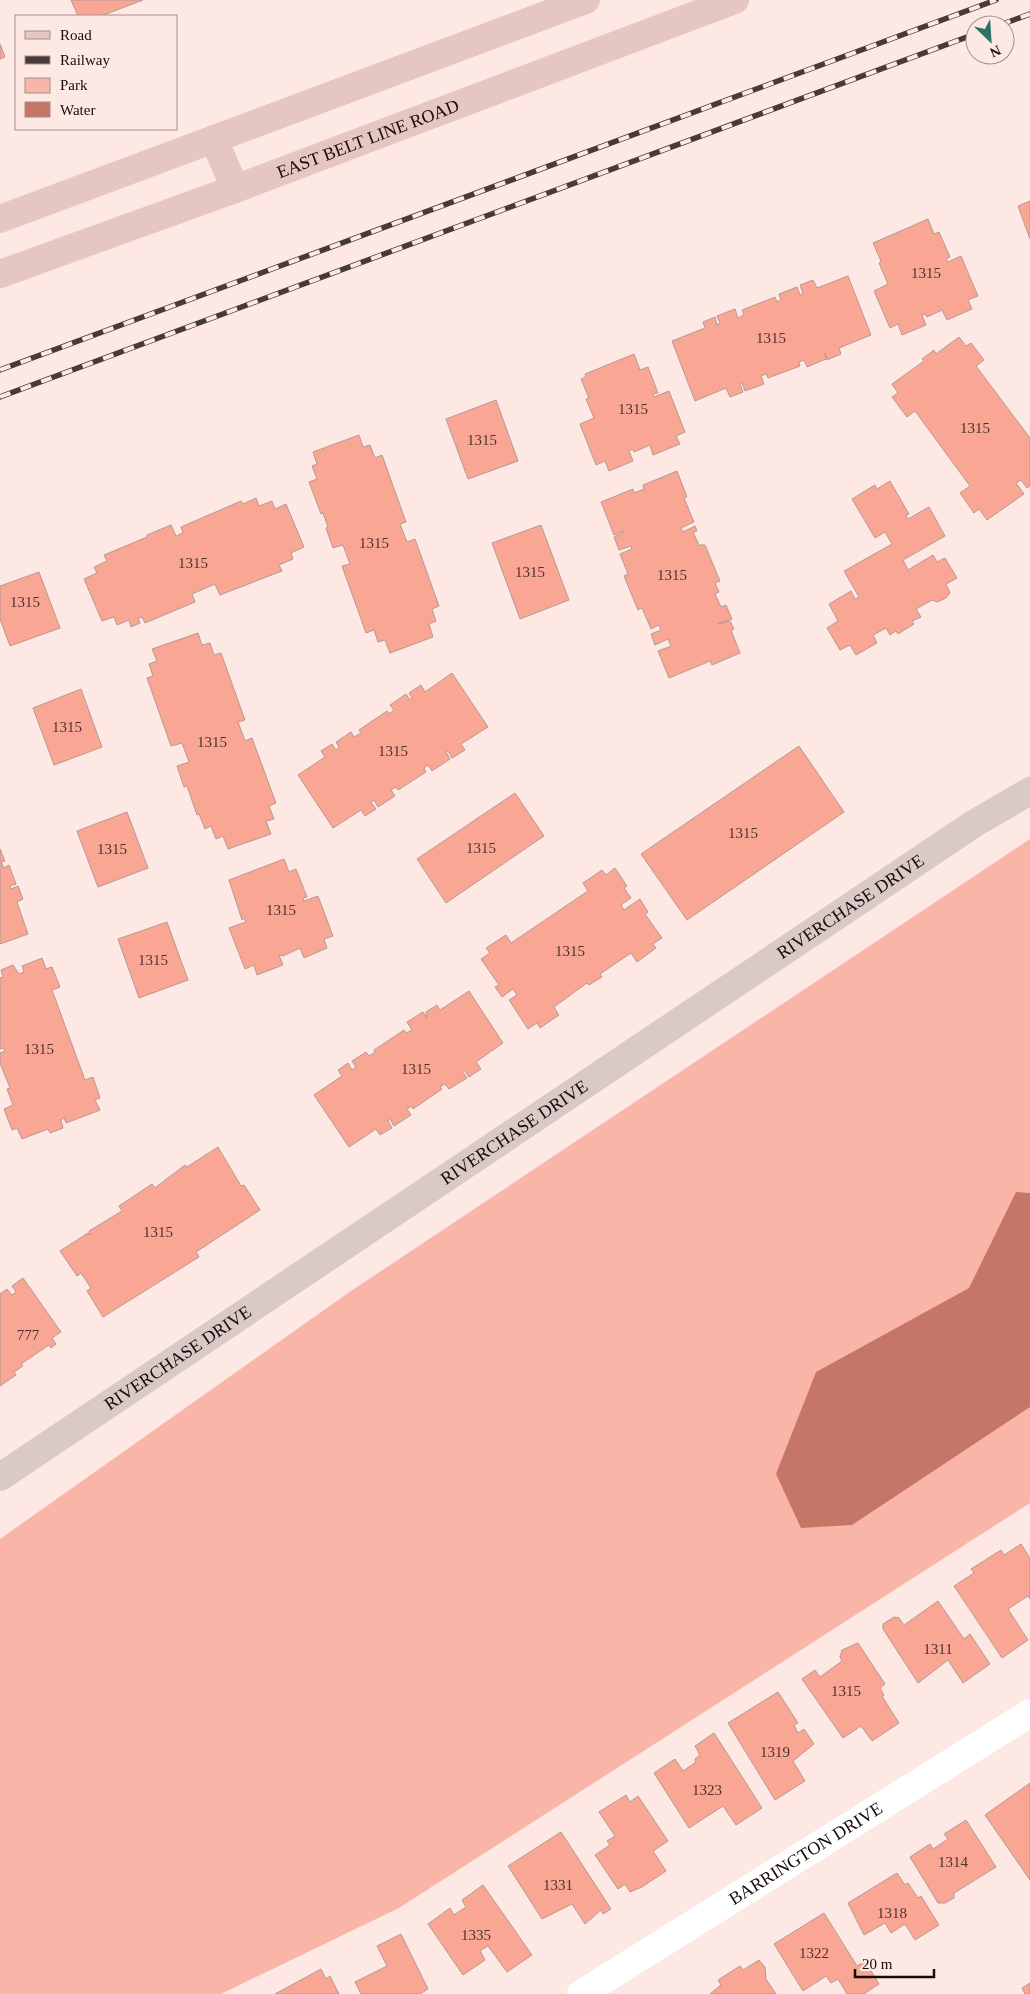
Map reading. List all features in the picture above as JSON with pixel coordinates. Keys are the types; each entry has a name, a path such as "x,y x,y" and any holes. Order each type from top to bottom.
{"main road":[{"path":"0,219 586,0"},
{"name":"EAST BELT LINE ROAD","path":"0,274 235,188 735,0"},
{"path":"214,139 235,188"}],"street":[{"name":"RIVERCHASE DRIVE","path":"0,1477 974,823 1030,791"},
{"name":"BARRINGTON DRIVE","path":"581,1994 1030,1713"}],"green space":[{"path":"1030,839 1030,1503 399,1908 221,1994 0,1994 0,1539 348,1293"}],"water":[{"path":"1016,1192 1030,1193 1030,1407 852,1525 801,1528 776,1474 816,1372 969,1288"}],"building":[{"path":"71,0 143,0 104,15 78,15"},
{"path":"0,44 5,57 0,59"},
{"path":"1030,201 1030,239 1018,206"},
{"path":"928,219 934,234 939,232 950,257 946,259 948,262 961,256 978,296 968,300 972,309 947,320 942,310 927,317 925,314 922,315 926,325 902,335 898,324 890,328 874,291 888,284 873,243"},
{"path":"848,276 871,335 839,348 841,354 827,360 825,353 826,359 807,367 804,360 799,362 800,366 768,378 766,374 761,376 764,384 745,391 742,383 740,384 743,392 730,397 726,388 695,401 672,341 705,328 703,322 715,317 717,325 720,323 717,316 735,309 738,318 744,315 742,310 775,297 777,302 781,300 779,294 797,287 800,295 803,293 800,285 813,280 817,288"},
{"path":"959,337 966,346 971,343 984,360 976,366 1030,438 1030,486 1027,488 1021,480 1016,483 1024,494 987,520 979,509 974,513 960,493 970,486 915,411 907,417 892,397 898,393 892,384 924,361 922,359 934,350 936,354"},
{"path":"634,354 640,370 648,367 658,393 653,394 654,397 669,391 685,432 676,436 680,444 653,455 650,445 634,452 633,449 629,451 633,461 609,471 605,461 596,465 580,424 594,418 586,399 589,398 581,379 586,377 585,374"},
{"path":"496,400 518,461 468,479 446,419"},
{"path":"359,435 363,447 370,445 375,458 382,455 406,522 400,524 407,542 415,539 439,606 432,609 436,621 429,624 433,637 390,653 385,640 378,642 374,630 366,633 342,566 350,564 343,545 333,548 323,513 321,514 309,482 317,479 312,466 317,464 313,452"},
{"path":"677,471 687,497 684,498 694,522 681,528 683,532 695,526 697,531 693,532 699,545 705,545 720,581 715,583 719,592 715,594 721,607 726,605 732,619 718,624 730,621 734,629 731,630 740,653 712,665 710,661 669,678 658,651 671,646 668,639 655,645 651,634 661,630 659,625 651,629 642,608 638,610 624,576 628,574 620,554 632,549 631,546 619,550 614,537 624,531 614,535 601,502 633,489 634,493 644,489 643,485"},
{"path":"890,481 909,514 906,515 908,519 929,507 945,536 903,560 908,570 933,555 937,562 945,558 957,578 946,584 950,593 946,598 937,602 932,600 916,609 921,617 912,621 914,624 898,634 896,631 890,635 886,628 873,635 877,643 856,655 850,645 840,650 827,628 838,621 829,604 851,591 855,599 859,597 844,571 892,544 885,532 875,538 852,499 875,485 877,489"},
{"path":"256,498 259,506 272,501 275,509 286,504 304,547 291,553 293,559 279,565 282,571 220,595 215,584 192,594 195,602 145,623 142,617 138,618 140,623 131,627 129,620 117,625 114,617 102,621 84,579 97,573 94,567 107,561 104,555 171,525 176,536 183,533 181,527 241,501 243,504"},
{"path":"541,525 569,600 520,619 492,543"},
{"path":"39,572 60,628 10,646 0,619 0,586"},
{"path":"198,633 202,645 210,643 214,655 221,653 245,720 238,722 245,741 252,738 276,803 269,806 274,819 266,821 271,834 228,849 223,836 216,839 211,826 205,829 199,814 197,815 187,786 184,787 177,766 189,762 182,743 171,746 147,678 153,676 149,664 157,661 152,649"},
{"path":"452,673 488,727 461,744 465,750 452,758 448,751 446,752 450,759 432,771 428,765 424,768 426,772 398,790 396,787 391,790 395,796 378,807 374,800 371,802 376,809 365,816 361,810 333,828 298,775 325,757 321,751 332,744 336,750 339,747 336,742 351,732 354,737 361,733 359,730 387,711 389,714 394,710 390,705 406,694 410,700 412,698 409,693 421,685 425,692"},
{"path":"81,689 102,747 54,765 33,708"},
{"path":"799,746 844,812 687,920 641,854"},
{"path":"515,793 544,836 446,903 417,859"},
{"path":"127,812 148,868 98,887 77,831"},
{"path":"0,849 5,861 1,862 4,868 9,865 16,884 10,886 11,889 18,886 23,899 17,902 28,934 0,944"},
{"path":"284,859 289,872 296,869 307,897 303,898 304,901 318,896 333,936 324,939 327,948 304,958 300,948 283,956 279,955 283,965 257,975 254,965 245,969 229,928 246,922 244,918 242,920 229,880"},
{"path":"615,868 627,886 624,888 631,898 621,905 624,910 640,899 648,912 645,914 662,938 653,944 656,948 637,962 631,953 600,974 602,977 589,985 587,983 554,1007 559,1015 540,1028 537,1023 528,1029 509,1000 517,995 513,989 502,997 495,987 499,985 481,959 490,953 486,948 506,935 511,943 588,891 583,883 602,870 606,875"},
{"path":"167,922 188,980 139,998 118,939"},
{"path":"42,958 46,969 52,967 60,987 52,990 85,1080 93,1077 100,1098 95,1100 100,1110 66,1123 64,1118 61,1120 63,1128 50,1133 48,1129 22,1139 17,1128 12,1130 4,1109 13,1105 7,1089 10,1088 0,1063 0,1053 5,1051 4,1048 0,1049 0,978 3,977 1,970 13,965 19,974 24,972 22,966"},
{"path":"469,991 503,1043 476,1062 481,1069 469,1077 464,1070 462,1071 467,1078 449,1089 445,1084 440,1087 442,1089 413,1109 412,1106 407,1109 411,1115 394,1126 390,1119 388,1121 392,1128 380,1135 376,1129 349,1147 314,1095 342,1076 338,1070 348,1063 352,1070 356,1067 352,1061 366,1052 369,1056 375,1052 374,1050 404,1030 406,1033 412,1030 407,1022 423,1012 427,1018 426,1012 437,1005 440,1010"},
{"path":"218,1147 241,1186 244,1185 260,1210 196,1252 199,1257 103,1317 87,1291 91,1288 81,1273 77,1276 60,1251 88,1233 90,1235 89,1231 122,1211 119,1206 152,1184 155,1188 185,1165 187,1167"},
{"path":"23,1278 61,1332 52,1338 56,1344 51,1348 49,1345 21,1364 23,1366 14,1372 16,1375 0,1386 0,1294 7,1289 12,1295 16,1292 12,1286"},
{"path":"1021,1544 1030,1558 1030,1599 1028,1596 1008,1609 1028,1640 1002,1658 954,1586 974,1573 971,1569 1001,1550 1004,1555"},
{"path":"938,1601 964,1639 970,1634 990,1664 963,1683 948,1660 918,1683 883,1629 883,1624 894,1617 899,1618 904,1625"},
{"path":"858,1643 885,1684 880,1688 884,1695 882,1696 899,1723 872,1741 861,1726 843,1738 802,1679 815,1670 820,1677 842,1661 840,1657 842,1650"},
{"path":"778,1692 798,1723 794,1725 798,1733 804,1729 814,1744 793,1761 805,1781 775,1800 728,1723"},
{"path":"714,1733 762,1808 736,1825 723,1806 689,1828 654,1773 675,1759 683,1771 696,1762 695,1759 700,1755 695,1746"},
{"path":"1030,1783 1030,1880 985,1815"},
{"path":"626,1795 630,1802 638,1796 668,1841 653,1851 666,1871 642,1887 630,1892 625,1884 618,1889 595,1855 610,1845 607,1841 615,1836 599,1812"},
{"path":"966,1820 996,1867 954,1893 954,1898 945,1903 938,1903 910,1857 930,1844 933,1849 948,1839 944,1834"},
{"path":"561,1832 611,1909 603,1914 601,1910 585,1924 572,1904 542,1919 508,1866"},
{"path":"897,1873 905,1885 908,1883 918,1898 921,1896 939,1925 915,1940 905,1924 891,1933 885,1923 864,1935 848,1903"},
{"path":"483,1885 532,1955 507,1972 488,1946 480,1951 485,1960 463,1975 428,1924 450,1908 454,1915 466,1907 462,1900"},
{"path":"824,1913 857,1966 865,1961 879,1984 864,1994 847,1994 838,1979 831,1983 826,1976 803,1991 774,1944"},
{"path":"401,1934 428,1989 420,1994 361,1994 355,1982 387,1966 377,1946"},
{"path":"759,1960 765,1967 766,1979 776,1994 710,1994 721,1985 718,1980 740,1966 743,1970"},
{"path":"321,1969 326,1979 330,1976 339,1994 275,1994"},
{"path":"1030,1983 1030,1994 1025,1994 1022,1988"}],"railway":[{"path":"0,370 996,0"},
{"path":"1015,20 1030,14"},
{"path":"0,397 965,38"}]}
